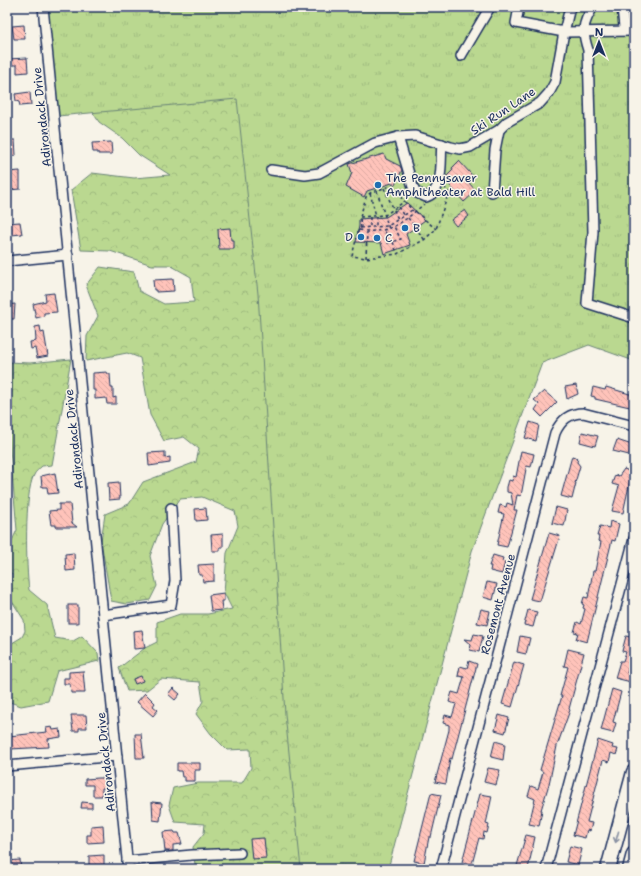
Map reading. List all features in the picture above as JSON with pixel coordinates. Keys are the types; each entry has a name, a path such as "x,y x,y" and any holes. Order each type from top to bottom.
{"highway":[{"path":"608,869 634,772"},
{"path":"630,869 634,854"}],"street":[{"name":"Adirondack Drive","path":"43,7 128,865"},
{"path":"461,56 490,7"},
{"path":"519,7 516,23 564,32 634,31"},
{"name":"Ski Run Lane","path":"271,170 305,175 319,173 375,143 398,137 415,136 460,149 470,147 499,130 507,122 540,103 549,93 555,82 570,7"},
{"path":"592,7 582,32 588,50 593,232 587,303 634,318"},
{"path":"622,7 624,27"},
{"path":"492,192 495,150 499,130"},
{"path":"398,137 413,187 416,192 426,197 430,196 438,185 440,179 442,144"},
{"path":"7,261 68,255"},
{"name":"Rosemont Avenue","path":"441,869 555,432 561,422 568,416 575,413 583,413 634,426"},
{"path":"103,615 171,605 175,581 171,508"},
{"path":"546,869 634,540"},
{"path":"7,766 117,756"},
{"path":"128,865 192,855 240,853"}],"path":[{"path":"361,228 360,217 366,197 370,193 388,187 405,201 412,210 416,211 436,229"},
{"path":"412,210 388,226 359,228 352,256 366,258 397,254 424,240 436,229 449,192 444,187 440,190"},
{"path":"384,188 392,210 398,219"},
{"path":"377,191 390,229"},
{"path":"370,193 376,216 376,227"},
{"path":"360,217 385,215 405,201"},
{"path":"359,230 367,232 385,231 390,229 408,218 426,203"},
{"path":"398,206 404,216"},
{"path":"370,216 370,227"},
{"path":"408,218 424,240"},
{"path":"385,231 388,243 401,239 394,227"},
{"path":"366,258 367,232"},
{"path":"393,242 397,254"}],"green space":[{"path":"48,7 634,7 634,361 589,345 542,363 472,551 388,869 301,869 285,714 258,294 237,99 58,116"},
{"path":"334,7 589,342 540,361 470,544 384,869 199,869 196,863 195,865 193,847 204,833 205,824 175,822 169,805 173,788 198,783 242,783 251,768 250,749 227,750 211,734 196,714 203,701 200,682 161,679 147,690 127,691 119,668 145,648 157,642 157,622 180,614 208,614 232,609 224,593 227,553 238,526 235,511 202,497 180,499 162,524 150,556 157,586 150,600 127,604 111,601 101,541 105,514 129,504 143,482 196,462 199,449 184,437 164,441 150,415 140,358 127,353 86,361 87,336 98,316 86,285 100,267 134,272 139,291 164,304 194,302 191,277 170,265 152,265 110,251 81,250 71,190 92,173 134,178 170,175 139,155 122,138 99,122 88,105"},
{"path":"71,359 52,465 42,466 36,472 31,484 27,514 28,580 29,590 47,605 55,638 73,641 82,636 98,653 99,661 57,671 48,701 21,706 7,701 7,646 22,637 25,631 24,620 10,598 12,574 7,572 7,551 17,530 7,414 7,362 30,363"}],"building":[{"path":"24,25 25,39 14,39 12,26"},
{"path":"27,58 28,72 17,73 17,65 7,65 7,59"},
{"path":"30,92 31,105 20,106 19,102 16,101 15,94"},
{"path":"7,140 15,140 16,155 7,156"},
{"path":"111,142 112,154 98,154 98,152 93,152 92,143"},
{"path":"384,154 386,159 400,166 402,170 395,185 392,183 367,191 364,197 346,187 352,173 349,164"},
{"path":"459,161 474,179 469,183 476,191 464,202 445,180 453,170 452,168"},
{"path":"20,171 20,189 9,190 8,172"},
{"path":"407,203 425,220 406,234 410,245 384,254 381,243 356,242 359,219 386,217"},
{"path":"465,210 469,216 456,226 451,220"},
{"path":"20,222 22,234 11,235 11,229 7,229 7,223"},
{"path":"230,228 231,240 234,240 234,249 219,249 218,229"},
{"path":"173,279 174,291 156,292 156,290 154,290 153,280"},
{"path":"54,293 57,312 44,313 44,316 36,318 33,304 46,301 45,294"},
{"path":"15,304 14,319 7,319 7,305"},
{"path":"40,326 41,333 44,332 48,356 37,358 35,348 31,349 30,342 36,341 35,327"},
{"path":"107,372 110,374 111,388 113,388 113,398 116,397 116,404 107,404 106,398 95,399 95,390 93,390 93,373"},
{"path":"576,385 578,394 567,399 565,387"},
{"path":"593,387 605,390 606,387 633,395 634,408 595,399 595,397 591,396"},
{"path":"544,391 557,402 542,417 535,410 539,404 534,400"},
{"path":"530,422 539,425 536,441 525,438"},
{"path":"582,432 598,436 595,446 580,442"},
{"path":"617,440 632,445 629,455 613,451"},
{"path":"521,451 534,454 531,467 527,466 521,496 517,495 514,510 517,510 507,547 497,545 504,514 498,513 500,505 506,507 507,503 513,505 511,493 507,492 507,487 509,480 512,481 513,476 516,477"},
{"path":"165,452 165,458 170,457 170,463 149,466 148,453"},
{"path":"572,456 578,458 577,462 580,466 572,499 561,496"},
{"path":"624,469 632,472 623,513 612,511 619,486 612,484 615,475 619,476"},
{"path":"55,473 58,493 48,494 47,487 42,487 41,476"},
{"path":"119,482 120,499 109,500 108,483"},
{"path":"59,504 70,504 72,523 77,527 56,527 56,525 51,525 49,511 59,510"},
{"path":"556,507 567,510 564,526 552,523"},
{"path":"206,508 207,520 196,521 195,509"},
{"path":"610,521 619,524 615,541 612,540 587,642 576,639 578,633 574,632 577,622 581,624 585,609 583,608 584,605 582,604 584,597 588,598 593,571 595,571 601,542 598,541 599,536 597,536 600,526 609,528"},
{"path":"549,533 560,536 540,601 530,599"},
{"path":"223,534 223,547 220,547 220,551 212,551 211,535"},
{"path":"74,553 75,570 66,571 65,554"},
{"path":"493,555 503,558 502,561 505,562 502,574 490,571 491,566 489,566"},
{"path":"214,564 214,581 203,582 202,575 199,575 198,565"},
{"path":"487,582 497,584 493,600 483,597"},
{"path":"224,593 224,601 221,601 222,610 211,611 209,595"},
{"path":"68,605 78,605 78,623 68,623"},
{"path":"481,609 490,611 487,625 477,623"},
{"path":"528,610 537,612 533,627 524,625"},
{"path":"142,630 145,648 134,649 133,631"},
{"path":"474,634 483,636 479,652 470,650 471,645 464,639 472,640"},
{"path":"520,636 530,638 526,654 517,652"},
{"path":"626,636 634,638 634,655 632,654 627,673 633,675 631,682 615,678 620,661 623,661 626,652 622,651"},
{"path":"568,649 584,653 569,709 570,710 557,746 549,784 541,810 539,826 529,824 535,799 528,796 531,786 538,789 543,772 540,770 562,696 560,696 568,667 564,666"},
{"path":"469,661 477,664 452,759 450,758 446,784 435,782 449,730 449,725 443,723 445,715 452,717 456,704 449,702 452,692 459,694 464,677 458,676 460,666 467,668"},
{"path":"514,662 524,665 512,707 502,704"},
{"path":"83,671 85,693 71,693 70,684 64,684 64,678 69,678 69,672"},
{"path":"141,676 143,681 135,684 133,679"},
{"path":"173,688 180,694 175,700 168,694"},
{"path":"612,689 621,692 613,722 616,723 613,733 601,730"},
{"path":"145,693 155,703 153,706 158,710 153,716 137,702"},
{"path":"71,715 86,715 87,728 79,728 79,731 73,731"},
{"path":"499,715 509,718 505,733 495,730"},
{"path":"52,727 53,730 60,729 61,737 48,739 49,747 10,749 9,736 47,732 46,728"},
{"path":"135,734 141,734 144,758 136,758"},
{"path":"598,740 613,745 612,748 618,749 616,755 611,753 609,762 603,760 587,822 592,823 590,831 587,830 585,838 573,835"},
{"path":"495,741 505,744 503,760 491,757"},
{"path":"177,763 200,763 200,770 195,770 195,781 185,781 185,777 182,777 181,771 177,771"},
{"path":"488,768 500,770 496,785 484,782"},
{"path":"105,778 106,788 102,788 102,796 93,796 93,785 85,785 85,779"},
{"path":"431,793 441,795 431,837 429,837 424,863 414,861"},
{"path":"480,794 492,796 486,824 489,825 487,833 484,832 483,839 479,838 472,864 462,862"},
{"path":"82,802 92,803 92,808 81,808"},
{"path":"152,802 162,803 160,821 153,820"},
{"path":"103,825 104,842 87,843 87,835 91,835 91,826"},
{"path":"174,831 175,833 179,833 182,844 173,845 173,851 165,851 163,832"},
{"path":"526,835 535,837 528,869 516,869"},
{"path":"264,838 266,858 252,859 250,839"},
{"path":"570,846 582,849 578,865 566,862"},
{"path":"104,855 104,865 89,865 89,856"},
{"path":"20,860 21,869 7,869 7,861"}],"place":[{"name":"The Pennysaver Amphitheater at Bald Hill","path":"378,185"},
{"name":"B","path":"405,228"},
{"name":"D","path":"361,237"},
{"name":"C","path":"377,238"}]}
